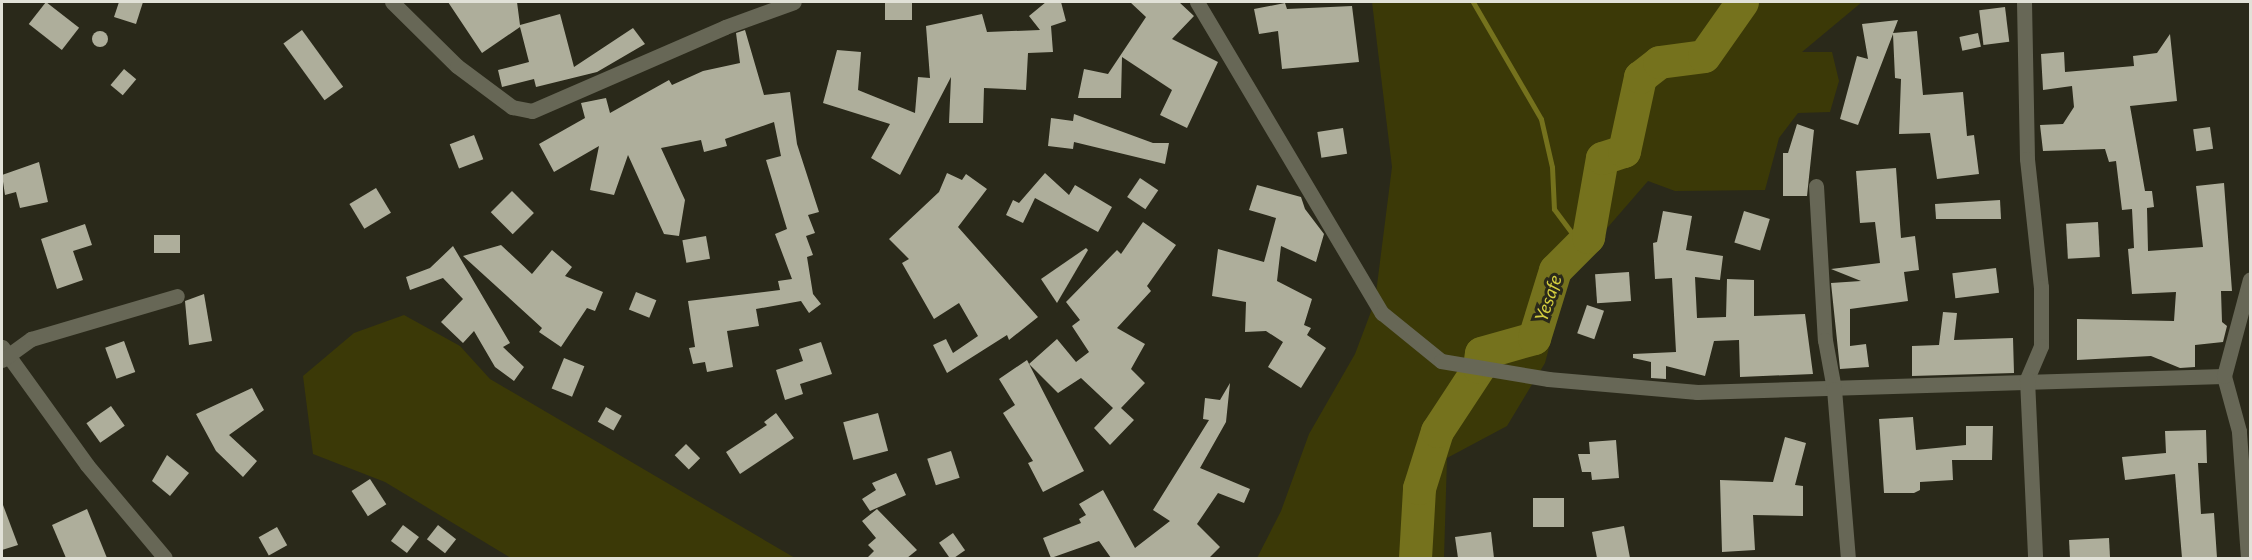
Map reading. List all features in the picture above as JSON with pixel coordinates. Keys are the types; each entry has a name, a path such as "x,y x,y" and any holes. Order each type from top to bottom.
{"street":[{"path":"392,2 457,66 512,107 532,111 724,27 794,2"},
{"path":"1197,2 1382,313 1441,361 1548,379 1697,392 1834,389 2027,380 2224,376"},
{"path":"2025,2 2026,159 2042,287 2041,346 2027,380 2035,558"},
{"path":"1816,186 1825,340 1834,389 1848,558"},
{"path":"2248,558 2239,431 2224,376 2250,279"},
{"path":"165,558 87,465 3,354 31,339 177,296"}],"shaded area":[{"path":"1372,2 1862,2 1802,52 1832,52 1839,81 1830,112 1798,113 1779,138 1765,190 1675,191 1648,181 1569,272 1545,363 1507,426 1447,458 1444,558 1257,558 1281,511 1309,434 1355,354 1375,301 1392,167"},
{"path":"404,315 460,346 490,379 795,558 511,558 385,482 313,454 303,376 354,333"}],"building":[{"path":"46,2 79,28 62,50 29,24"},
{"path":"119,2 143,2 136,24 114,17"},
{"path":"448,2 517,2 520,25 560,14 574,67 633,28 645,44 597,72 536,87 534,79 502,87 498,70 529,62 520,27 482,53"},
{"path":"885,2 912,2 912,20 885,20"},
{"path":"1046,2 1061,2 1066,21 1051,26 1053,52 1028,53 1026,90 984,88 983,123 949,123 951,77 900,175 871,158 890,124 823,103 837,50 861,52 858,90 915,113 918,77 930,78 926,26 982,14 987,32 1040,30 1029,16"},
{"path":"1130,2 1179,2 1194,16 1172,39 1218,62 1187,128 1160,115 1172,90 1122,57 1121,98 1078,98 1084,69 1108,74 1146,17"},
{"path":"1285,3 1287,9 1352,6 1359,62 1282,69 1278,31 1259,34 1254,9"},
{"path":"2005,7 2009,42 1983,45 1979,10"},
{"path":"1898,20 1893,33 1917,31 1923,95 1963,92 1967,136 1974,135 1979,174 1937,179 1930,133 1899,134 1901,79 1895,78 1893,34 1858,125 1840,119 1857,56 1868,59 1862,24"},
{"path":"302,30 343,87 325,100 283,44"},
{"path":"745,30 764,95 790,92 797,144 819,212 808,215 815,233 806,236 813,255 807,257 813,294 821,304 809,313 801,301 756,309 759,326 727,331 733,367 707,372 705,362 693,364 689,348 695,347 688,301 780,290 778,281 792,279 775,234 787,229 766,160 781,156 774,122 725,139 727,146 704,152 701,140 661,148 685,200 679,236 664,234 628,155 614,195 590,190 599,146 554,172 539,144 585,118 581,103 606,98 610,113 669,80 672,85 703,71 740,63 736,33"},
{"path":"97,31 103,31 108,39 106,45 97,47 92,42 92,36"},
{"path":"1978,33 1981,47 1962,51 1959,37"},
{"path":"2170,34 2177,101 2130,106 2145,191 2152,191 2154,207 2147,208 2148,251 2203,247 2196,186 2224,183 2232,291 2221,291 2222,322 2227,326 2223,342 2195,345 2195,367 2180,368 2151,356 2077,360 2077,319 2174,321 2176,292 2132,294 2128,249 2134,248 2132,209 2122,210 2116,161 2109,162 2105,149 2043,151 2040,125 2063,124 2074,107 2072,86 2043,90 2041,54 2064,52 2065,72 2134,66 2133,56 2157,53"},
{"path":"124,69 136,79 123,95 111,85"},
{"path":"1074,114 1153,143 1169,143 1165,164 1074,142 1073,149 1048,146 1051,118 1073,121"},
{"path":"1797,124 1814,130 1807,196 1783,196 1783,153 1788,153"},
{"path":"2210,127 2213,149 2196,151 2193,129"},
{"path":"1343,128 1347,154 1321,158 1317,132"},
{"path":"474,135 483,159 459,169 450,144"},
{"path":"39,162 48,202 20,208 16,192 5,195 2,175"},
{"path":"1896,168 1901,238 1915,236 1919,270 1904,272 1908,301 1850,309 1850,346 1866,344 1869,367 1840,369 1831,283 1861,281 1831,269 1880,263 1875,222 1860,223 1856,171"},
{"path":"947,173 962,180 966,174 987,189 958,227 1038,317 1009,340 1007,335 947,373 933,345 946,339 953,353 978,336 959,303 934,319 902,263 909,259 889,239 939,192"},
{"path":"1045,173 1069,195 1075,185 1112,207 1098,232 1035,198 1023,223 1006,215 1013,200 1019,203"},
{"path":"1140,178 1158,190 1145,209 1127,197"},
{"path":"1257,185 1301,197 1305,209 1324,234 1316,262 1281,246 1277,281 1312,299 1304,325 1311,328 1307,335 1326,348 1301,388 1268,367 1283,342 1266,331 1245,332 1246,302 1212,296 1218,249 1264,262 1276,218 1249,210"},
{"path":"376,188 391,213 364,229 349,204"},
{"path":"512,191 534,213 513,234 491,212"},
{"path":"2000,200 2001,219 1936,219 1935,204"},
{"path":"1663,211 1692,216 1686,250 1723,256 1720,280 1695,277 1697,318 1726,317 1727,279 1754,280 1754,316 1805,314 1813,374 1740,377 1739,340 1714,341 1705,376 1666,366 1666,379 1651,378 1651,362 1633,358 1633,354 1676,352 1672,278 1655,279 1653,243 1657,242"},
{"path":"1744,211 1770,219 1760,250 1734,243"},
{"path":"1143,222 1176,245 1147,286 1151,291 1117,328 1145,344 1131,369 1145,383 1121,408 1134,420 1110,445 1094,428 1113,408 1081,378 1058,393 1029,364 1057,339 1076,362 1089,352 1072,326 1080,320 1066,302 1117,250 1121,254"},
{"path":"2098,222 2100,257 2068,259 2066,224"},
{"path":"85,224 92,245 73,251 83,280 57,289 41,239"},
{"path":"154,235 180,235 180,253 154,253"},
{"path":"706,236 710,259 686,263 682,240"},
{"path":"501,245 532,274 552,250 572,267 565,276 603,292 595,311 587,308 561,347 539,332 542,328 463,256"},
{"path":"453,246 510,343 503,347 524,367 514,381 495,367 474,331 463,343 441,322 463,299 443,278 410,290 406,277 430,268"},
{"path":"1086,248 1088,250 1057,303 1041,279"},
{"path":"1996,268 1999,293 1955,298 1952,273"},
{"path":"1629,272 1631,301 1597,303 1595,274"},
{"path":"636,292 656,300 649,318 629,310"},
{"path":"204,294 212,341 189,345 185,301"},
{"path":"1587,305 1604,311 1594,339 1577,333"},
{"path":"1943,312 1957,313 1954,340 2013,338 2014,373 1912,376 1912,346 1939,345"},
{"path":"124,341 135,372 116,379 105,348"},
{"path":"821,342 832,374 800,384 803,394 785,400 776,370 803,361 799,349"},
{"path":"564,358 584,366 572,397 552,389"},
{"path":"1027,360 1084,471 1043,492 1028,463 1033,461 1003,413 1015,405 999,379"},
{"path":"1230,383 1226,422 1200,468 1250,489 1244,503 1218,493 1197,524 1220,547 1209,558 1111,558 1099,541 1051,558 1043,538 1081,523 1079,519 1086,515 1079,504 1103,490 1135,548 1170,521 1153,510 1209,420 1203,419 1205,398 1220,400"},
{"path":"252,388 264,410 229,435 257,461 243,477 216,451 196,414"},
{"path":"111,406 125,426 100,443 86,423"},
{"path":"606,407 622,416 614,431 598,422"},
{"path":"776,413 794,438 740,474 726,452 767,425 764,422"},
{"path":"878,413 888,451 853,460 843,422"},
{"path":"1913,417 1916,450 1966,445 1966,426 1993,426 1992,460 1952,460 1953,480 1920,482 1920,490 1914,493 1884,493 1879,419"},
{"path":"2206,430 2207,463 2198,463 2201,514 2214,513 2217,558 2182,558 2175,474 2125,480 2122,457 2166,453 2165,431"},
{"path":"1785,437 1806,443 1795,485 1803,486 1803,516 1753,515 1755,550 1722,552 1720,480 1773,482"},
{"path":"1616,440 1619,478 1592,480 1591,472 1582,472 1578,454 1590,454 1589,442"},
{"path":"686,444 700,458 689,469 675,455"},
{"path":"951,451 960,478 936,485 927,459"},
{"path":"167,455 189,473 170,496 152,481"},
{"path":"896,473 906,495 870,511 862,499 876,490 872,483"},
{"path":"370,479 386,504 368,516 352,491"},
{"path":"1533,498 1564,498 1564,527 1533,527"},
{"path":"2,506 18,545 2,550"},
{"path":"87,509 107,558 66,558 52,525"},
{"path":"877,509 917,550 907,558 867,558 874,551 868,545 876,538 862,521"},
{"path":"403,525 419,537 407,553 391,541"},
{"path":"438,525 456,539 445,553 427,539"},
{"path":"1624,526 1630,558 1597,558 1592,532"},
{"path":"277,527 287,545 269,556 259,537"},
{"path":"1491,532 1494,558 1458,558 1455,537"},
{"path":"953,533 965,550 954,558 950,558 939,543"},
{"path":"2109,538 2110,558 2070,558 2069,540"}],"waterway":[{"path":"1473,2 1541,119 1552,167 1554,209 1580,244"},
{"name":"Yesafe","path":"1415,558 1419,488 1437,431 1479,367 1481,353 1534,338 1555,270 1588,237 1602,158 1624,151 1640,77 1659,62 1704,56 1742,2"}]}
